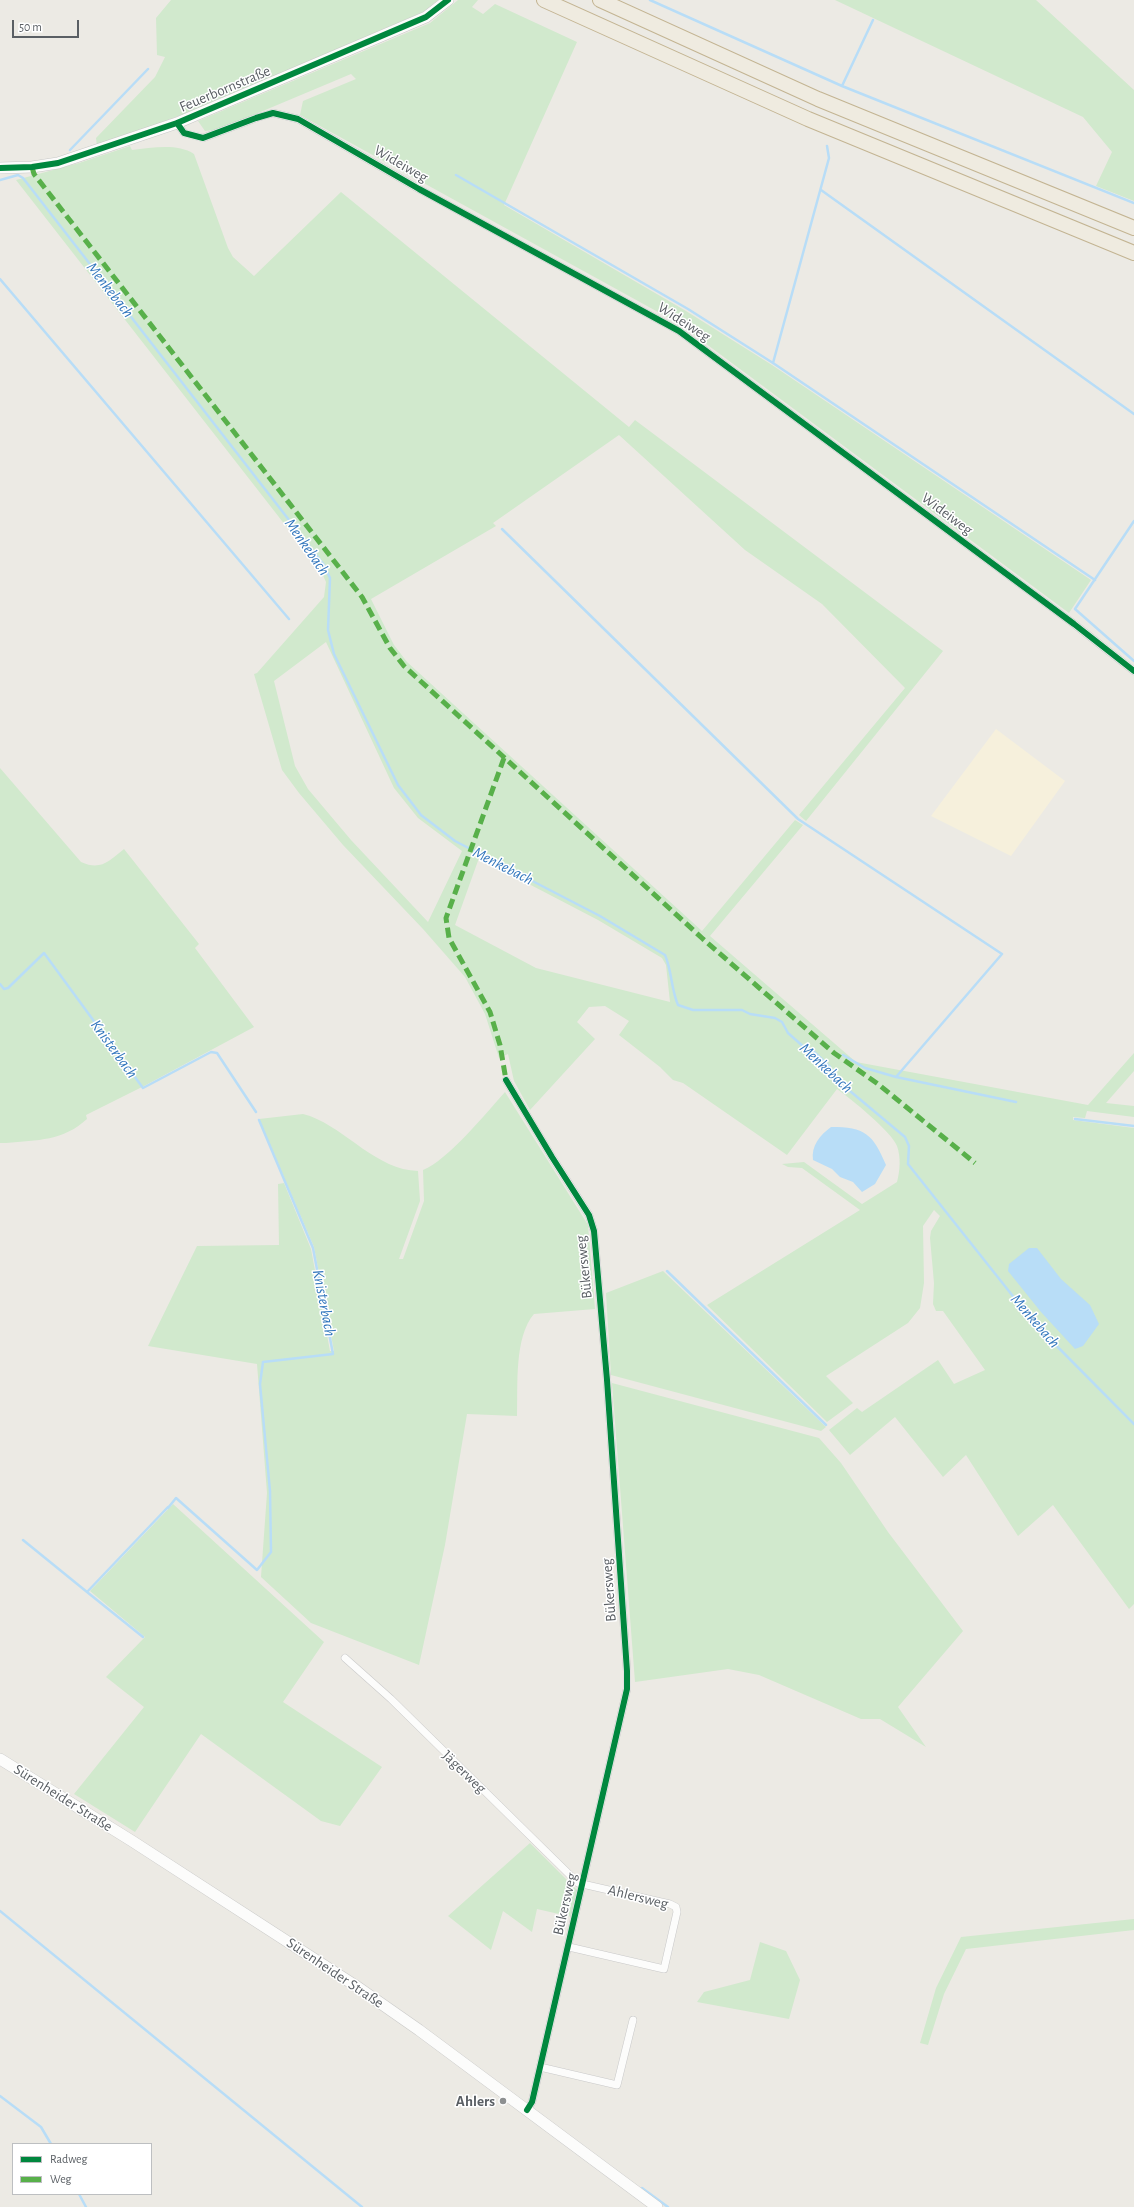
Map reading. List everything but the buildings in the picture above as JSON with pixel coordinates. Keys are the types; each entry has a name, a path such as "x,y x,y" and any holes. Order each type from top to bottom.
{"highway":[{"path":"544,0 808,119 1134,253"},
{"path":"600,0 818,99 1134,228"}],"main road":[{"name":"Feuerbornstraße","path":"0,168 32,167 58,163 177,123 426,17 448,0"},
{"name":"Sürenheider Straße","path":"0,1759 161,1860 356,1986 419,2030 657,2207"}],"street":[{"name":"Wideiweg","path":"177,123 184,133 203,138 256,118 273,114 298,119 419,189 679,331 1068,619 1134,671"},
{"name":"Bükersweg","path":"506,1080 589,1215 596,1244 628,1672 627,1689 569,1947 532,2102 527,2110"},
{"name":"Jägerweg","path":"345,1658 391,1699 578,1883 583,1884"},
{"name":"Ahlersweg","path":"569,1947 664,1969 677,1912 676,1907 670,1904 583,1884"},
{"path":"540,2067 617,2085 633,2020"}],"shaded area":[{"path":"996,729 1065,781 1011,856 931,816"}],"green space":[{"path":"171,0 438,0 423,12 192,111 97,146 96,138 155,77 165,57 157,55 156,18"},
{"path":"458,0 478,0 472,7 483,14 495,4 577,42 504,205 686,311 772,365 1091,580 1069,613 678,323 300,115 303,101 356,79 351,74 220,129 205,131 198,121 430,23"},
{"path":"835,0 1036,0 1134,90 1134,201 1096,186 1112,152 1083,117"},
{"path":"130,146 132,150 156,147 180,148 194,154 228,248 233,257 254,276 341,192 629,427 635,420 943,651 806,821 799,815 905,688 822,604 745,550 619,435 493,523 496,526 371,599 394,645 407,662 702,931 795,820 803,825 710,936 856,1062 1088,1105 1134,1053 1134,1071 1106,1103 1134,1106 1134,1117 1087,1111 1085,1118 1073,1117 1073,1120 1134,1128 1134,1604 1129,1609 1053,1505 1018,1536 966,1455 943,1477 895,1417 850,1455 829,1430 857,1408 862,1412 938,1360 954,1384 985,1370 943,1311 936,1311 933,1304 934,1283 930,1238 931,1231 940,1216 934,1210 923,1226 924,1283 920,1308 908,1323 826,1376 853,1403 827,1422 707,1305 860,1210 802,1168 788,1167 782,1164 804,1162 862,1204 897,1182 900,1164 897,1146 894,1140 879,1124 837,1089 787,1155 683,1083 673,1080 660,1067 619,1035 629,1021 605,1006 589,1007 577,1022 595,1039 530,1110 514,1081 508,1054 499,1058 485,1014 465,977 423,929 343,845 299,793 282,770 254,674 257,673 324,597 326,582 321,571 16,180 79,163","holes":["326,642 394,788 418,818 462,851 428,922 351,840 308,789 295,766 274,681","479,858 598,920 662,958 666,965 670,1002 536,968 455,925"]},
{"path":"0,768 81,862 88,865 99,865 109,861 124,849 199,944 195,948 254,1027 144,1086 86,1115 87,1119 69,1132 39,1140 6,1143 0,1143"},
{"path":"505,1092 588,1225 595,1309 534,1314 523,1335 520,1348 518,1362 517,1416 467,1414 445,1545 419,1665 311,1623 261,1577 267,1493 257,1364 148,1346 197,1246 279,1245 278,1184 284,1183 311,1249 330,1351 334,1351 314,1247 259,1119 303,1114 310,1116 324,1122 362,1148 389,1164 403,1169 418,1171 420,1201 399,1259 403,1259 424,1201 423,1170 444,1157"},
{"path":"663,1271 826,1427 821,1431 611,1375 606,1293"},
{"path":"612,1383 819,1438 841,1463 888,1532 963,1631 898,1707 926,1747 880,1719 861,1719 759,1675 728,1669 635,1682"},
{"path":"173,1504 324,1642 283,1702 382,1767 340,1826 321,1821 201,1734 135,1832 74,1794 144,1707 106,1677 145,1637 90,1591"},
{"path":"530,1843 578,1891 572,1917 537,1909 532,1932 503,1911 491,1950 448,1916"},
{"path":"1134,1919 1134,1930 966,1949 944,1994 928,2045 920,2043 936,1988 961,1937"},
{"path":"760,1942 786,1951 800,1980 789,2019 697,2002 704,1992 750,1980"}],"water":[{"path":"831,1127 843,1127 866,1134 872,1139 881,1154 886,1165 875,1184 862,1192 853,1182 840,1177 832,1169 813,1160 813,1150 817,1141"},
{"path":"1029,1248 1037,1248 1061,1279 1090,1305 1099,1324 1083,1346 1075,1349 1041,1312 1008,1271 1009,1264"}],"waterway":[{"path":"650,0 842,86 1134,203"},
{"path":"842,86 873,20"},
{"path":"70,150 148,69"},
{"path":"773,363 829,158 827,146"},
{"name":"Menkebach","path":"0,180 18,175 23,178 324,565 330,578 328,630 334,654 398,785 421,815 455,841 600,916 665,955 678,1005 693,1010 742,1010 750,1014 775,1018 782,1022 788,1033 805,1048 812,1050 830,1067 838,1081 905,1137 909,1146 908,1164 1035,1324 1134,1424"},
{"path":"456,175 688,309 773,363 1095,580"},
{"path":"821,190 1134,414"},
{"path":"0,279 289,619"},
{"path":"1134,521 1075,609 1134,661"},
{"path":"502,529 798,819 1002,954 896,1077"},
{"name":"Knisterbach","path":"0,984 4,989 8,988 44,953 143,1088 211,1052 217,1053 256,1112"},
{"path":"843,1055 865,1068 896,1077 1016,1102"},
{"path":"1075,1119 1134,1126"},
{"path":"168,1508 176,1498 257,1570 271,1552 270,1491 260,1384 263,1362 333,1354 313,1248 259,1120"},
{"path":"667,1271 826,1425"},
{"path":"23,1540 87,1592 168,1507"},
{"path":"87,1592 143,1637"},
{"path":"0,1911 362,2207"},
{"path":"0,2096 41,2127 50,2143"},
{"path":"642,2188 668,2207"},
{"path":"80,2195 86,2207"}],"marked path":[{"path":"32,167 34,174 362,597 390,648 404,666 703,939 834,1053 878,1084 975,1163"},
{"path":"504,758 446,918 449,938 490,1012 500,1045 506,1080"}],"cycle path":[{"path":"0,168 32,167 58,163 177,123 426,17 448,0"},
{"path":"177,123 184,133 203,138 273,113 298,119 419,189 679,331 1074,624 1134,671"},
{"path":"506,1080 589,1215 594,1231 607,1380 627,1671 627,1689 532,2102 527,2110"}],"place":[{"name":"Ahlers","path":"503,2101"}]}
